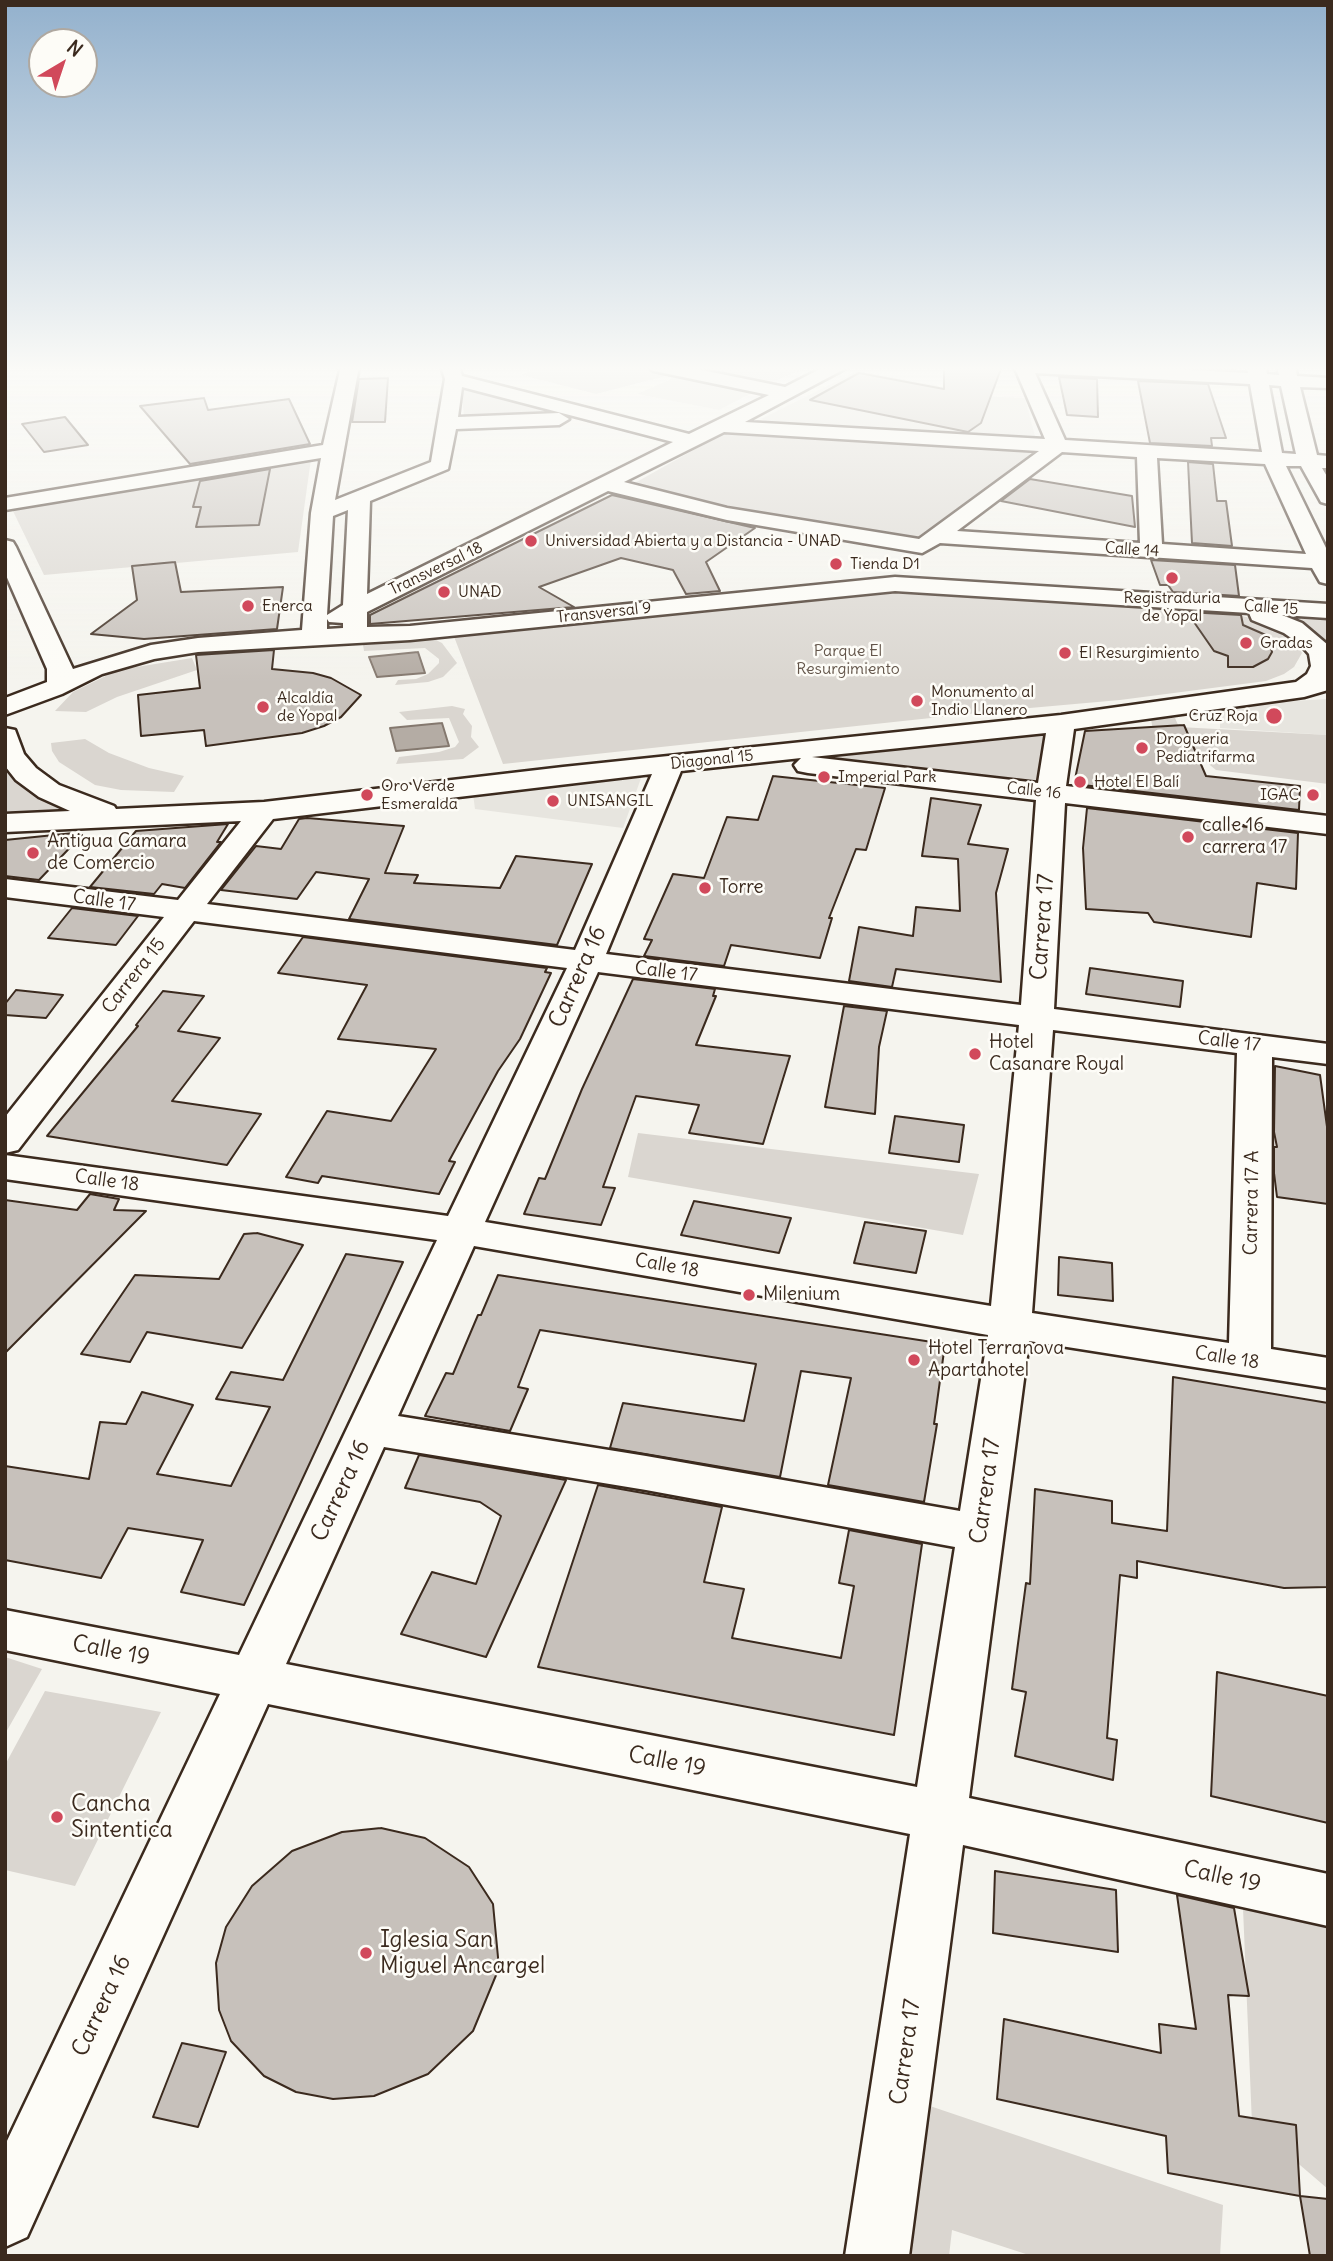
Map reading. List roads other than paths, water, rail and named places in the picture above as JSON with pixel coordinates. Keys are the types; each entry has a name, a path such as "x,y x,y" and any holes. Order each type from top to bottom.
{"street":[{"path":"5,504 201,472"},
{"path":"315,632 322,513 328,472"},
{"path":"322,513 425,472"},
{"name":"Transversal 18","path":"315,632 355,609 631,472"},
{"path":"895,584 929,541 1023,472"},
{"path":"1148,472 1151,552"},
{"path":"1301,472 1325,566"},
{"path":"1307,472 1328,498"},
{"name":"Calle 14","path":"606,484 727,514 929,541 1151,552 1325,566"},
{"path":"355,635 359,499"},
{"path":"5,547 60,669 57,688 28,703 12,719 5,735 11,755 26,774 49,790 80,805 119,816"},
{"name":"Transversal 9","path":"5,707 57,688 93,670 151,652 315,632 355,635 411,633 895,584 1213,604"},
{"path":"1213,604 1270,618 1293,628 1310,640 1321,653 1324,666 1318,678 1320,687"},
{"name":"Calle 15","path":"1213,604 1328,611"},
{"name":"Diagonal 15","path":"5,824 119,816 264,811 670,764 1061,723 1320,687"},
{"name":"Carrera 17","path":"877,2256 1010,1324 1037,1018 1051,792 1061,723"},
{"name":"Calle 16","path":"741,758 1328,825"},
{"name":"Carrera 16","path":"5,2216 586,962 670,764"},
{"name":"Carrera 15","path":"5,1142 264,811"},
{"name":"Calle 17","path":"5,888 1328,1054"},
{"name":"Carrera 17 A","path":"1250,1361 1255,1045"},
{"name":"Calle 18","path":"5,1167 461,1231 1010,1324 1328,1373"},
{"path":"370,1428 980,1533"},
{"name":"Calle 19","path":"5,1630 940,1816 1328,1900"}],"place":[{"name":"Universidad Abierta y a Distancia - UNAD","path":"531,541"},
{"name":"Tienda D1","path":"836,564"},
{"name":"Registraduria de Yopal","path":"1172,578"},
{"name":"UNAD","path":"444,592"},
{"name":"Enerca","path":"248,606"},
{"name":"Gradas","path":"1246,643"},
{"name":"El Resurgimiento","path":"1065,653"},
{"name":"Monumento al Indio Llanero","path":"917,701"},
{"name":"Alcaldía de Yopal","path":"263,707"},
{"name":"Cruz Roja","path":"1274,716"},
{"name":"Drogueria Pediatrifarma","path":"1142,748"},
{"name":"Imperial Park","path":"824,777"},
{"name":"Hotel El Balí","path":"1080,782"},
{"name":"Oro Verde Esmeralda","path":"367,795"},
{"name":"IGAC","path":"1313,795"},
{"name":"UNISANGIL","path":"553,801"},
{"name":"calle 16 carrera 17","path":"1188,837"},
{"name":"Antigua Camara de Comercio","path":"33,853"},
{"name":"Torre","path":"705,888"},
{"name":"Hotel Casanare Royal","path":"975,1054"},
{"name":"Milenium","path":"749,1295"},
{"name":"Hotel Terranova Apartahotel","path":"914,1360"},
{"name":"Cancha Sintentica","path":"57,1817"},
{"name":"Iglesia San Miguel Ancargel","path":"366,1953"}],"park label":[{"name":"Parque El Resurgimiento","path":"848,660"}]}
